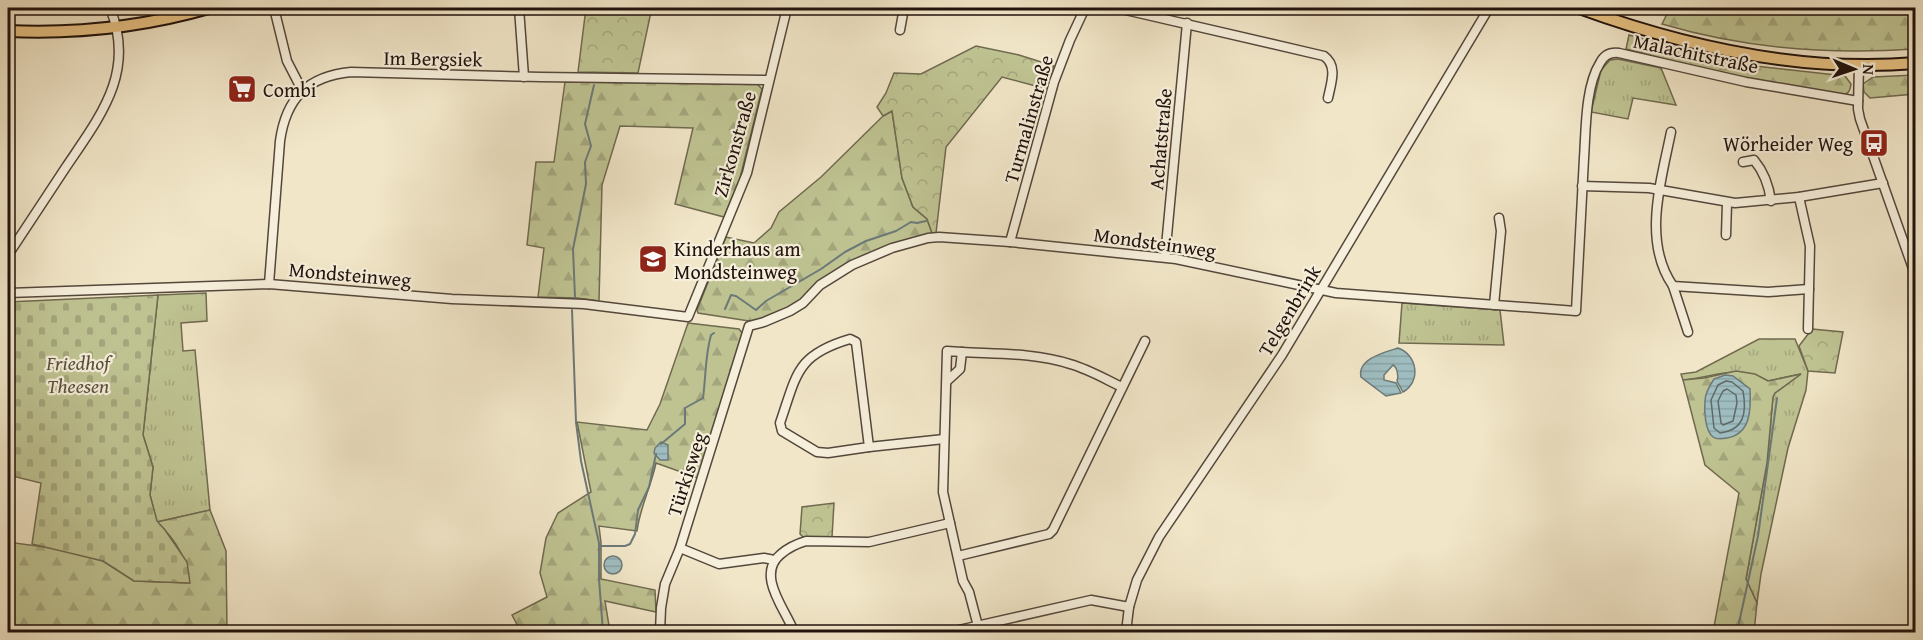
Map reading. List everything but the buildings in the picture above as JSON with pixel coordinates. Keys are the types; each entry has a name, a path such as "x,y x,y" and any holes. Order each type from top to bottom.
{"main road":[{"path":"8,31 62,31 118,27 156,21 210,8"},
{"path":"1579,8 1658,34 1723,50 1794,61 1859,64 1916,63"}],"street":[{"path":"8,255 98,119 109,98 119,65 120,47 118,27 110,8"},
{"path":"269,284 282,128 290,107 302,90 287,62 274,8"},
{"path":"519,8 524,77"},
{"name":"Zirkonstraße","path":"688,317 747,173 786,8 698,8"},
{"path":"900,30 904,8"},
{"name":"Turmalinstraße","path":"1010,242 1054,82 1061,61 1086,8"},
{"path":"1117,8 1324,56 1332,64 1333,71 1328,98"},
{"name":"Telgenbrink","path":"1126,633 1129,607 1137,580 1159,537 1282,355 1490,8"},
{"name":"Achatstraße","path":"1165,257 1187,23"},
{"name":"Malachitstraße","path":"1576,311 1589,97 1599,64 1611,53 1746,82 1858,101"},
{"path":"1859,64 1860,119 1916,277"},
{"name":"Im Bergsiek","path":"302,90 326,76 351,72 768,80"},
{"path":"1671,132 1659,189 1656,235 1662,269 1673,286 1688,332"},
{"path":"1743,162 1750,160 1757,163 1768,184 1771,201"},
{"path":"1582,186 1659,189 1727,203 1771,201 1883,183"},
{"path":"1799,197 1810,246 1808,329"},
{"path":"1726,235 1727,203"},
{"path":"1494,305 1501,231 1499,219"},
{"name":"Mondsteinweg","path":"749,326 764,322 803,303 820,285 846,269 892,248 934,238 1010,242 1165,257 1336,293 1576,311"},
{"name":"Mondsteinweg","path":"8,293 269,284 452,299 584,304 688,317"},
{"path":"1673,286 1768,292 1809,289"},
{"name":"Türkisweg","path":"660,633 663,593 680,548 749,326"},
{"path":"869,447 855,342 850,339 830,344 814,353 802,366 780,427 782,431 817,452 828,453 945,439"},
{"path":"958,556 1049,534 1053,530 1145,341"},
{"path":"978,626 958,556 943,484 947,351 1057,360 1077,366 1122,387"},
{"path":"946,381 960,369 962,352"},
{"path":"794,633 774,594 771,573 774,560 792,546 806,541 869,542 950,523"},
{"path":"680,548 719,564 764,558 774,560"},
{"path":"950,633 1091,600 1129,607"}],"green space":[{"path":"586,8 644,8 651,12 638,73 578,72"},
{"path":"1670,8 1915,8 1915,49 1819,50 1724,39 1662,24"},
{"path":"1629,35 1755,66 1845,76 1851,87 1848,92 1840,96 1735,77 1626,49"},
{"path":"976,46 1019,55 1054,66 1047,89 1002,77 946,147 936,233 932,233 927,219 913,207 902,178 892,111 883,116 877,107 894,73 921,74"},
{"path":"1618,59 1661,68 1676,105 1633,98 1628,119 1591,112 1601,70 1610,60"},
{"path":"1915,75 1915,94 1870,98 1864,92 1863,84 1873,77"},
{"path":"565,82 757,84 762,89 740,178 724,217 675,204 693,128 620,126 602,185 599,301 538,297 544,248 527,245 536,162 554,162"},
{"path":"892,111 902,178 913,207 927,219 932,233 881,248 790,308 761,320 749,321 698,313 697,310 726,237 754,243 771,228 779,212 821,177 883,116"},
{"path":"206,293 207,321 181,323 183,351 195,350 210,510 157,522 150,495 153,467 143,435 158,295"},
{"name":"Friedhof Theesen","path":"158,295 143,435 153,467 150,495 157,521 187,562 190,583 134,581 103,561 32,544 41,483 8,475 8,302"},
{"path":"1402,303 1500,310 1504,345 1399,343"},
{"path":"688,323 739,329 743,334 698,478 656,463 637,531 599,526 601,579 655,590 656,612 605,601 610,632 521,632 512,615 547,597 540,573 546,538 558,513 591,492 577,422 647,430 660,404"},
{"path":"1812,329 1843,332 1835,373 1808,371 1799,346"},
{"path":"1759,339 1795,339 1808,371 1806,390 1788,448 1757,603 1746,579 1767,463 1773,397 1775,393 1801,374 1768,381 1757,376 1736,372 1683,380 1681,374 1696,372"},
{"path":"1736,371 1755,374 1768,381 1801,374 1775,393 1773,397 1767,463 1746,579 1757,603 1754,632 1713,632 1739,493 1705,465 1683,380"},
{"path":"834,503 832,537 803,537 800,534 802,507"},
{"path":"210,510 226,551 227,632 8,632 8,542 59,549 103,561 134,581 189,583 183,557 169,535 157,522"}],"water":[{"path":"1398,348 1410,356 1415,376 1409,388 1403,392 1397,381 1396,368 1393,365 1384,375 1384,380 1396,383 1401,393 1386,396 1361,377 1361,371 1363,365 1373,357"},
{"path":"1725,375 1733,376 1750,389 1750,405 1748,419 1741,431 1735,436 1718,439 1710,434 1707,425 1705,398 1714,379"},
{"path":"661,442 668,445 668,460 660,460 654,453 655,448"},
{"path":"609,556 617,556 622,561 620,572 609,574 604,569 604,561"}],"waterway":[{"path":"575,297 573,249 586,184 585,162 591,146 585,124 594,85"},
{"path":"725,309 731,295 756,310 766,301 866,241 896,231 911,222 926,221"},
{"path":"572,310 576,422 581,461 599,543 603,632"},
{"path":"661,444 685,424 685,408 703,398 708,351 711,335 714,333"},
{"path":"1737,632 1758,536 1777,398"},
{"path":"599,546 630,544 635,534 638,510 649,487 656,454"}],"place":[{"name":"Combi","path":"242,89"},
{"name":"Wörheider Weg","path":"1874,143"},
{"name":"Kinderhaus am Mondsteinweg","path":"653,259"}]}
